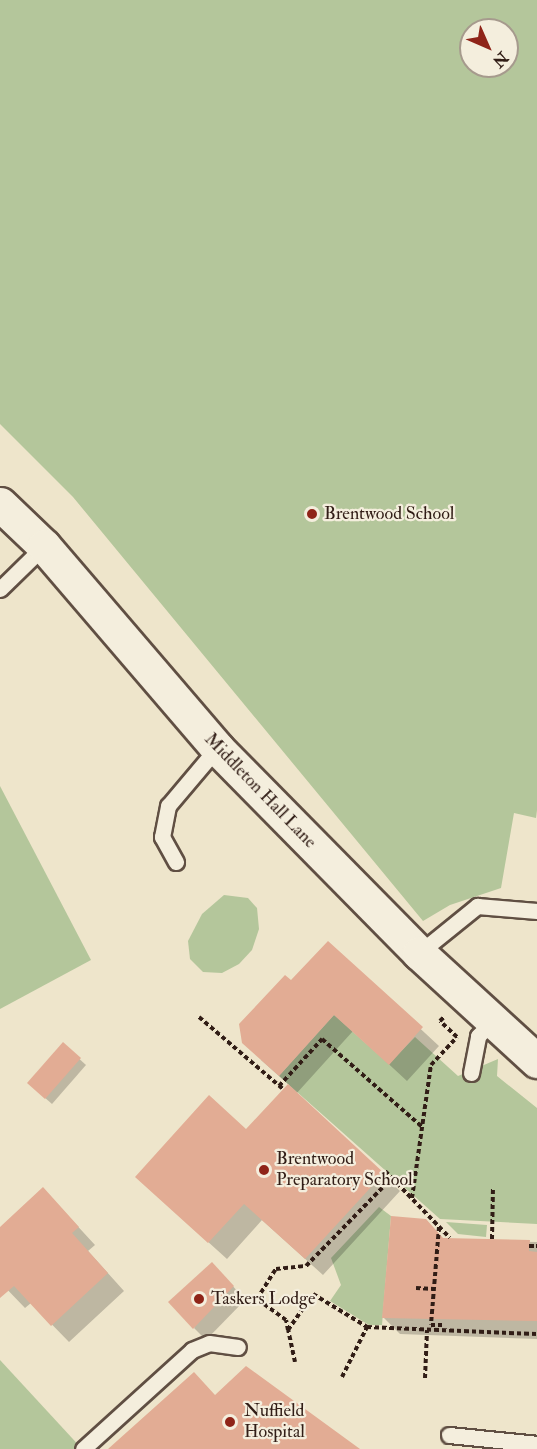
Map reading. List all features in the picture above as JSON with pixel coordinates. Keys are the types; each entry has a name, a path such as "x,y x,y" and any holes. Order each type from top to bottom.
{"street":[{"name":"Middleton Hall Lane","path":"0,504 44,546 217,748 419,953 537,1061"}],"lane":[{"path":"0,589 44,546"},
{"path":"176,862 162,837 168,806 217,748"},
{"path":"419,953 477,906 537,910"},
{"path":"471,1073 478,1036 492,1022"},
{"path":"83,1449 192,1350 209,1343 238,1347"},
{"path":"449,1435 491,1446 537,1444"}],"path":[{"path":"412,1199 431,1065 457,1037 440,1021 463,995"},
{"path":"199,1017 281,1088 322,1039 422,1127"},
{"path":"385,1171 450,1238"},
{"path":"295,1362 286,1320 257,1299 276,1269 306,1266 392,1178"},
{"path":"492,1239 493,1189"},
{"path":"436,1226 431,1325 442,1325"},
{"path":"529,1246 537,1246"},
{"path":"416,1288 434,1289"},
{"path":"288,1330 313,1294 367,1327 537,1334"},
{"path":"342,1377 367,1327"},
{"path":"425,1378 427,1330"}],"green space":[{"name":"Brentwood School","path":"0,0 537,0 537,810 536,818 514,813 501,888 450,905 423,921 73,497 0,424"},
{"path":"0,786 91,960 0,1009"},
{"path":"224,895 248,898 257,908 259,929 252,950 239,964 222,973 203,972 190,959 188,941 202,914"},
{"path":"334,1015 389,1064 415,1037 458,1076 498,1059 497,1076 537,1108 537,1224 440,1219 279,1076"},
{"path":"379,1207 391,1216 382,1325 369,1325 330,1301 341,1285 331,1258"},
{"path":"446,1222 487,1225 486,1237 458,1234"},
{"path":"0,1360 72,1438 82,1449 0,1449"}],"building":[{"path":"328,941 423,1027 389,1065 334,1015 279,1076 242,1043 239,1024 285,975 291,980"},
{"path":"63,1042 81,1058 45,1099 27,1083"},
{"name":"Brentwood Preparatory School","path":"288,1084 384,1173 305,1259 244,1204 208,1243 135,1177 209,1095 246,1129"},
{"path":"43,1187 79,1227 72,1233 108,1273 51,1326 14,1286 0,1298 0,1227"},
{"path":"391,1216 426,1219 443,1238 530,1240 529,1251 537,1252 537,1321 382,1318"},
{"name":"Taskers Lodge","path":"212,1262 234,1286 193,1329 168,1302"},
{"name":"Nuffield Hospital","path":"246,1366 360,1449 108,1449 194,1372 215,1395"}],"place":[{"name":"Brentwood School","path":"312,514"},
{"name":"Brentwood Preparatory School","path":"264,1170"},
{"name":"Taskers Lodge","path":"199,1299"},
{"name":"Nuffield Hospital","path":"230,1422"}]}
